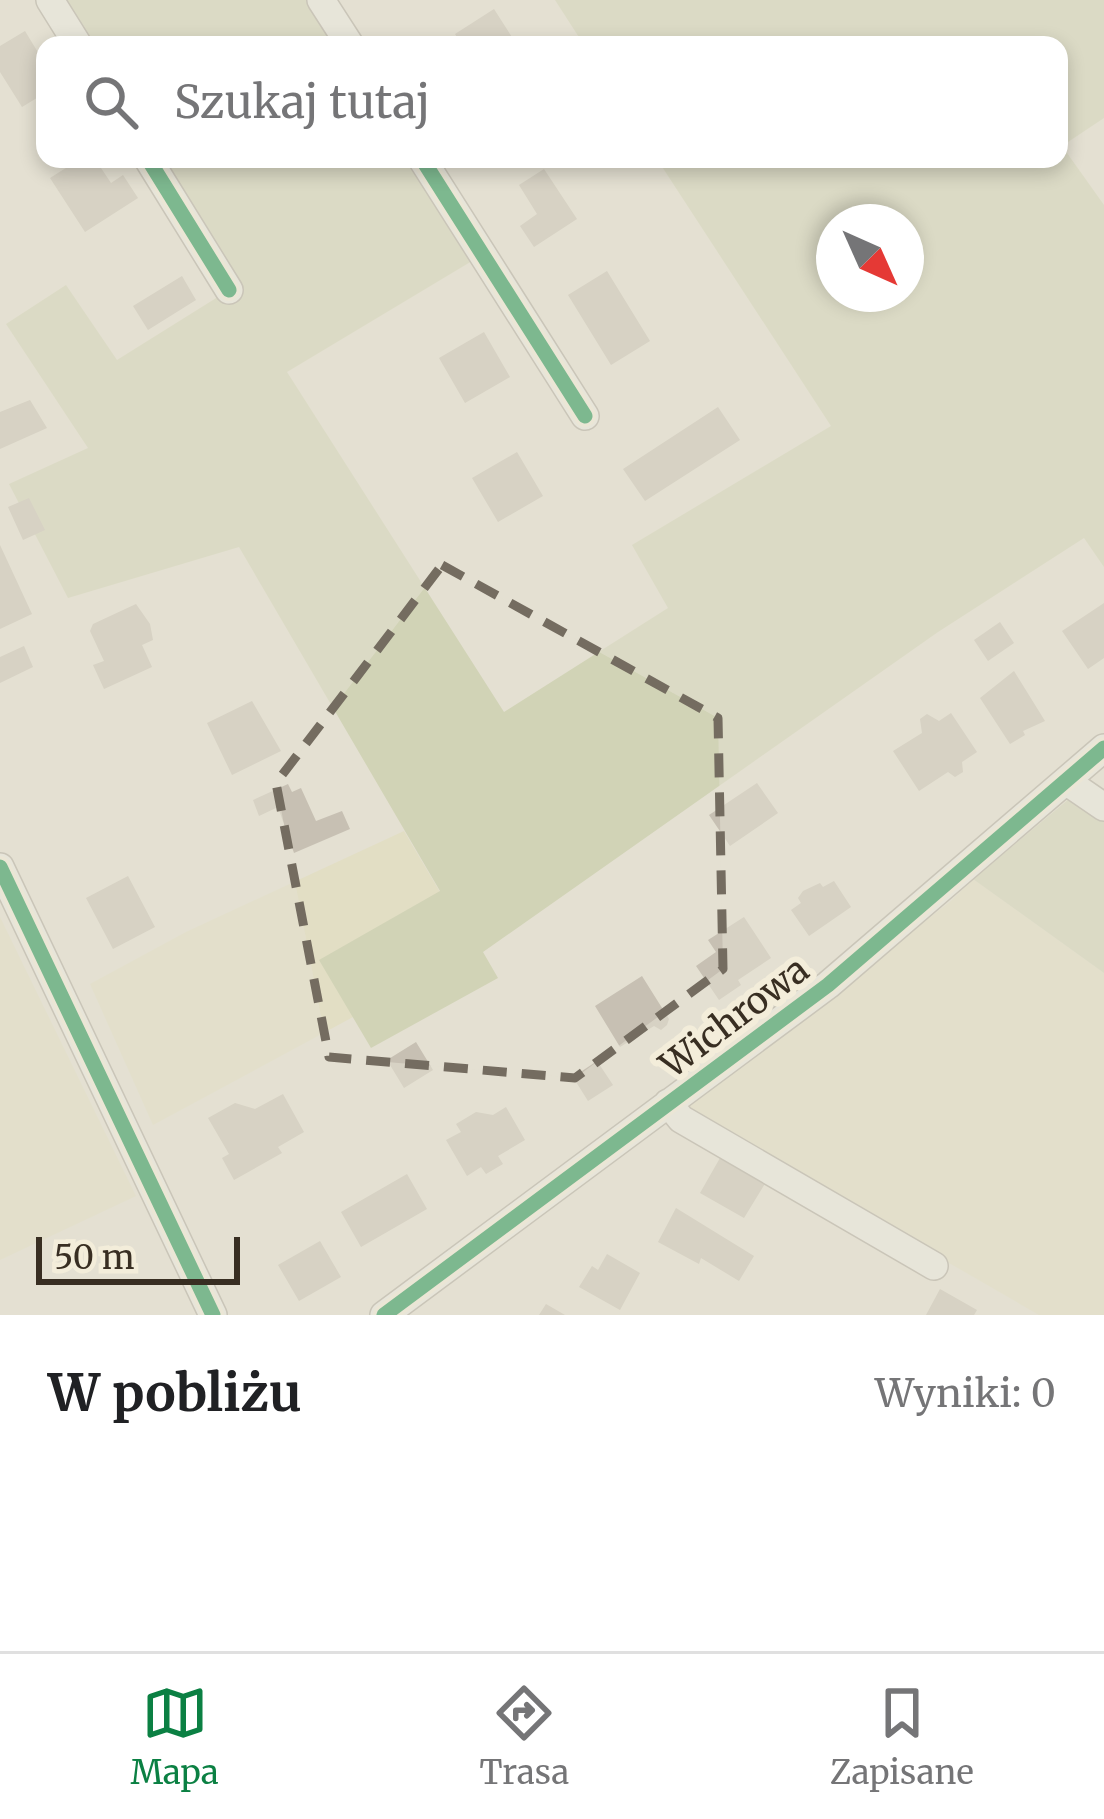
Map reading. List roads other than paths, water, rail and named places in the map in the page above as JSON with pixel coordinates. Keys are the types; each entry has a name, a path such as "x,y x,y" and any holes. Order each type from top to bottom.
{"street":[{"path":"50,0 72,36"},
{"path":"321,0 344,36"},
{"path":"154,168 229,290"},
{"path":"428,168 585,416"},
{"name":"Wichrowa","path":"384,1315 828,985 1104,748"},
{"path":"1066,781 1104,807"},
{"path":"0,867 213,1315"},
{"path":"668,1103 681,1119 934,1266"}]}
